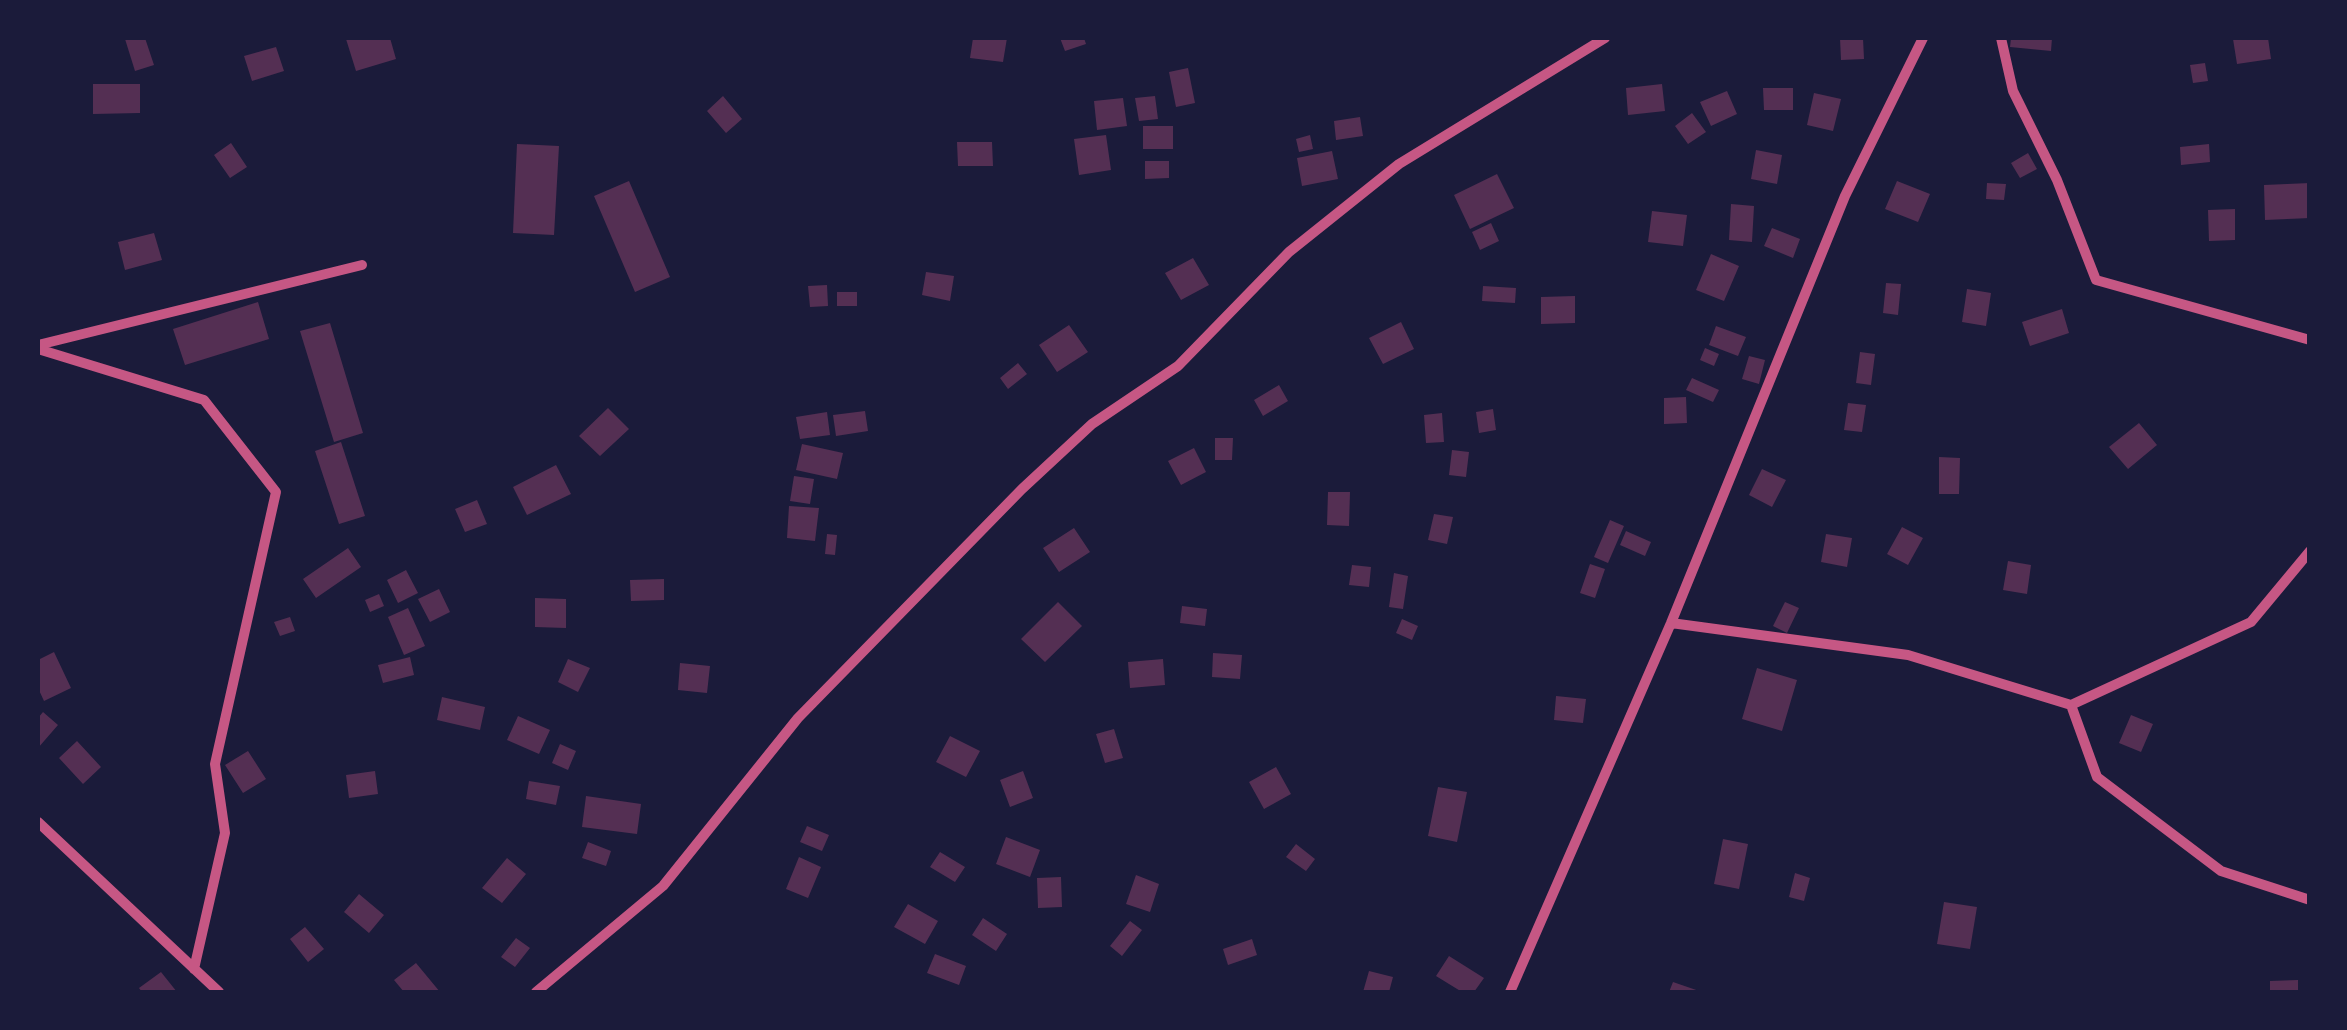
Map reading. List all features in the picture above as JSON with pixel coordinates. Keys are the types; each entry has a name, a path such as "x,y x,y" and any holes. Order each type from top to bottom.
{"street":[{"path":"536,992 662,886 798,718 1022,489 1092,424 1178,366 1289,252 1400,164 1605,38"},
{"path":"1510,992 1671,622 1845,196 1923,38"},
{"path":"2001,38 2013,91 2058,180 2096,280 2310,340"},
{"path":"38,347 362,265"},
{"path":"38,347 204,400 276,492 215,764 224,833 194,969"},
{"path":"1671,622 1908,655 2072,705 2251,622 2310,551"},
{"path":"2072,705 2097,777 2221,871 2310,900"},
{"path":"38,822 219,992"}],"building":[{"path":"145,38 154,65 135,71 125,39"},
{"path":"390,38 396,59 356,71 346,39"},
{"path":"973,38 1007,38 1003,62 970,58"},
{"path":"1060,38 1084,38 1086,44 1065,51"},
{"path":"1840,38 1863,38 1864,59 1841,60"},
{"path":"2011,38 2052,38 2051,51 2010,47"},
{"path":"2268,38 2271,59 2237,64 2233,39"},
{"path":"276,47 284,71 252,81 244,56"},
{"path":"2205,63 2208,81 2193,83 2190,65"},
{"path":"1188,68 1195,103 1176,107 1169,72"},
{"path":"93,84 140,84 140,113 93,114"},
{"path":"1662,84 1665,111 1628,115 1626,88"},
{"path":"1763,88 1793,88 1793,110 1764,110"},
{"path":"1727,91 1737,114 1711,126 1700,102"},
{"path":"1814,93 1841,99 1833,131 1807,125"},
{"path":"723,96 742,119 726,133 707,111"},
{"path":"1155,96 1158,119 1139,121 1135,98"},
{"path":"1123,98 1127,126 1097,130 1094,101"},
{"path":"1692,113 1706,132 1688,144 1675,126"},
{"path":"1360,117 1363,136 1336,140 1334,121"},
{"path":"1143,126 1173,126 1173,149 1143,149"},
{"path":"1106,135 1111,170 1079,175 1074,139"},
{"path":"1310,135 1313,149 1299,152 1296,139"},
{"path":"957,142 992,142 993,166 958,166"},
{"path":"231,143 247,167 230,178 214,155"},
{"path":"517,144 559,146 554,235 513,233"},
{"path":"2209,144 2210,162 2181,165 2180,147"},
{"path":"1756,150 1782,155 1777,184 1751,179"},
{"path":"1332,151 1338,179 1302,186 1297,158"},
{"path":"2028,153 2037,169 2020,178 2011,163"},
{"path":"1145,161 1169,161 1169,178 1145,179"},
{"path":"1497,174 1514,208 1470,229 1454,195"},
{"path":"629,181 670,277 635,292 594,196"},
{"path":"1897,181 1930,194 1918,222 1885,209"},
{"path":"1987,183 2006,184 2004,200 1986,199"},
{"path":"2310,183 2310,218 2265,220 2264,185"},
{"path":"1731,204 1754,206 1752,242 1729,240"},
{"path":"2235,209 2235,240 2209,241 2208,210"},
{"path":"1652,211 1687,215 1683,246 1648,242"},
{"path":"1491,223 1499,241 1480,250 1472,232"},
{"path":"1772,228 1800,239 1793,258 1764,246"},
{"path":"154,233 162,260 125,270 118,242"},
{"path":"1711,254 1739,266 1724,301 1696,290"},
{"path":"1193,258 1209,285 1181,300 1165,273"},
{"path":"926,272 954,276 950,301 922,295"},
{"path":"1886,283 1901,284 1898,315 1883,313"},
{"path":"827,285 828,306 810,307 808,286"},
{"path":"1483,286 1516,288 1515,303 1482,301"},
{"path":"1967,289 1991,293 1986,326 1962,322"},
{"path":"837,292 857,292 857,306 837,306"},
{"path":"1575,296 1575,323 1541,324 1541,297"},
{"path":"258,302 269,339 185,365 173,329"},
{"path":"2062,309 2069,333 2030,346 2022,322"},
{"path":"1401,322 1414,349 1383,364 1369,338"},
{"path":"330,323 363,433 334,442 300,331"},
{"path":"1069,325 1088,352 1057,372 1039,345"},
{"path":"1716,326 1746,337 1738,356 1709,345"},
{"path":"1705,348 1719,354 1714,366 1700,360"},
{"path":"1860,352 1875,354 1871,385 1856,383"},
{"path":"1749,356 1765,360 1759,384 1742,379"},
{"path":"1018,363 1027,374 1008,389 1000,378"},
{"path":"1692,378 1719,390 1713,402 1686,390"},
{"path":"1279,385 1288,401 1263,416 1254,400"},
{"path":"1686,397 1687,423 1664,424 1664,398"},
{"path":"1848,403 1866,405 1862,432 1844,430"},
{"path":"608,408 629,429 600,456 579,436"},
{"path":"1493,409 1496,430 1479,433 1476,412"},
{"path":"865,411 868,431 836,436 833,415"},
{"path":"827,412 830,435 800,439 796,417"},
{"path":"1442,413 1444,442 1426,443 1424,415"},
{"path":"2139,423 2157,445 2128,469 2109,447"},
{"path":"1215,438 1233,438 1232,460 1215,460"},
{"path":"341,442 365,516 339,524 315,451"},
{"path":"802,444 843,453 837,479 796,470"},
{"path":"1194,448 1206,472 1181,485 1168,461"},
{"path":"1452,450 1469,452 1466,477 1449,475"},
{"path":"1939,457 1960,458 1959,494 1939,494"},
{"path":"556,465 571,494 527,515 513,487"},
{"path":"1762,469 1786,480 1772,507 1749,495"},
{"path":"794,476 814,479 810,504 790,501"},
{"path":"1328,492 1350,492 1349,526 1327,525"},
{"path":"477,500 487,524 465,532 455,509"},
{"path":"789,506 819,508 815,541 787,538"},
{"path":"1434,514 1453,517 1447,544 1428,540"},
{"path":"1610,520 1624,526 1608,563 1594,557"},
{"path":"1902,527 1923,538 1908,565 1887,554"},
{"path":"1074,528 1090,552 1059,572 1043,548"},
{"path":"1626,531 1651,542 1645,556 1620,545"},
{"path":"827,534 837,535 835,555 825,554"},
{"path":"1826,534 1852,538 1847,567 1821,562"},
{"path":"348,548 361,567 316,598 303,579"},
{"path":"2008,561 2031,565 2027,594 2003,590"},
{"path":"1590,564 1605,569 1595,598 1580,593"},
{"path":"1352,565 1371,567 1369,587 1349,585"},
{"path":"406,570 418,593 398,603 387,580"},
{"path":"1394,573 1408,576 1403,609 1389,607"},
{"path":"664,579 664,600 631,601 630,580"},
{"path":"439,589 450,612 430,622 418,599"},
{"path":"379,594 384,606 370,612 365,600"},
{"path":"535,598 566,599 566,628 535,627"},
{"path":"1058,602 1082,626 1045,662 1021,639"},
{"path":"1785,602 1799,608 1787,633 1773,626"},
{"path":"1182,606 1207,609 1205,626 1180,623"},
{"path":"408,608 425,646 404,655 388,617"},
{"path":"290,617 295,631 280,636 274,622"},
{"path":"1402,619 1418,626 1412,640 1396,633"},
{"path":"54,652 71,688 44,701 38,688 38,660"},
{"path":"1213,653 1242,655 1240,679 1212,677"},
{"path":"410,657 414,675 383,683 378,665"},
{"path":"568,659 590,668 578,692 558,682"},
{"path":"1163,659 1165,685 1130,688 1128,662"},
{"path":"680,663 710,666 707,693 678,690"},
{"path":"1757,668 1797,680 1782,731 1742,719"},
{"path":"1556,696 1586,699 1583,723 1554,720"},
{"path":"442,697 485,707 480,730 437,720"},
{"path":"43,712 58,725 38,748 38,718"},
{"path":"2131,715 2153,724 2141,752 2119,743"},
{"path":"518,716 550,730 539,754 507,740"},
{"path":"1114,729 1123,758 1105,763 1096,734"},
{"path":"950,736 980,751 966,777 936,762"},
{"path":"77,741 101,767 83,784 59,758"},
{"path":"560,744 576,751 568,770 552,763"},
{"path":"248,751 266,779 243,793 225,765"},
{"path":"1276,767 1291,794 1264,809 1249,782"},
{"path":"375,771 378,794 349,798 346,775"},
{"path":"1023,771 1033,798 1010,807 1000,780"},
{"path":"529,781 560,786 556,805 526,799"},
{"path":"1438,787 1467,792 1457,842 1428,836"},
{"path":"586,796 641,804 637,834 582,827"},
{"path":"807,826 829,835 822,851 800,842"},
{"path":"1006,837 1040,850 1030,877 996,864"},
{"path":"1723,839 1748,844 1739,889 1714,884"},
{"path":"588,842 611,851 606,866 582,858"},
{"path":"1296,844 1315,859 1306,871 1286,857"},
{"path":"940,852 965,867 955,882 930,867"},
{"path":"799,857 821,867 808,898 786,889"},
{"path":"507,858 526,874 502,903 482,888"},
{"path":"1795,873 1810,878 1804,901 1789,897"},
{"path":"1136,875 1159,884 1150,912 1126,904"},
{"path":"1061,877 1062,907 1038,908 1037,878"},
{"path":"359,894 384,915 369,933 344,912"},
{"path":"1944,902 1977,907 1970,949 1937,944"},
{"path":"908,904 938,921 925,944 894,927"},
{"path":"983,918 1007,934 996,951 972,935"},
{"path":"1130,921 1142,930 1122,956 1110,946"},
{"path":"305,927 324,949 308,962 290,939"},
{"path":"516,938 530,948 515,967 501,957"},
{"path":"1252,939 1257,955 1228,965 1223,949"},
{"path":"935,954 966,966 959,985 927,973"},
{"path":"1449,956 1484,978 1474,992 1462,992 1436,976"},
{"path":"416,963 440,992 404,992 394,980"},
{"path":"1369,971 1393,977 1389,992 1363,992"},
{"path":"161,972 177,992 142,992 139,988"},
{"path":"2298,980 2298,992 2270,992 2270,981"},
{"path":"1673,982 1702,992 1669,992"}]}
